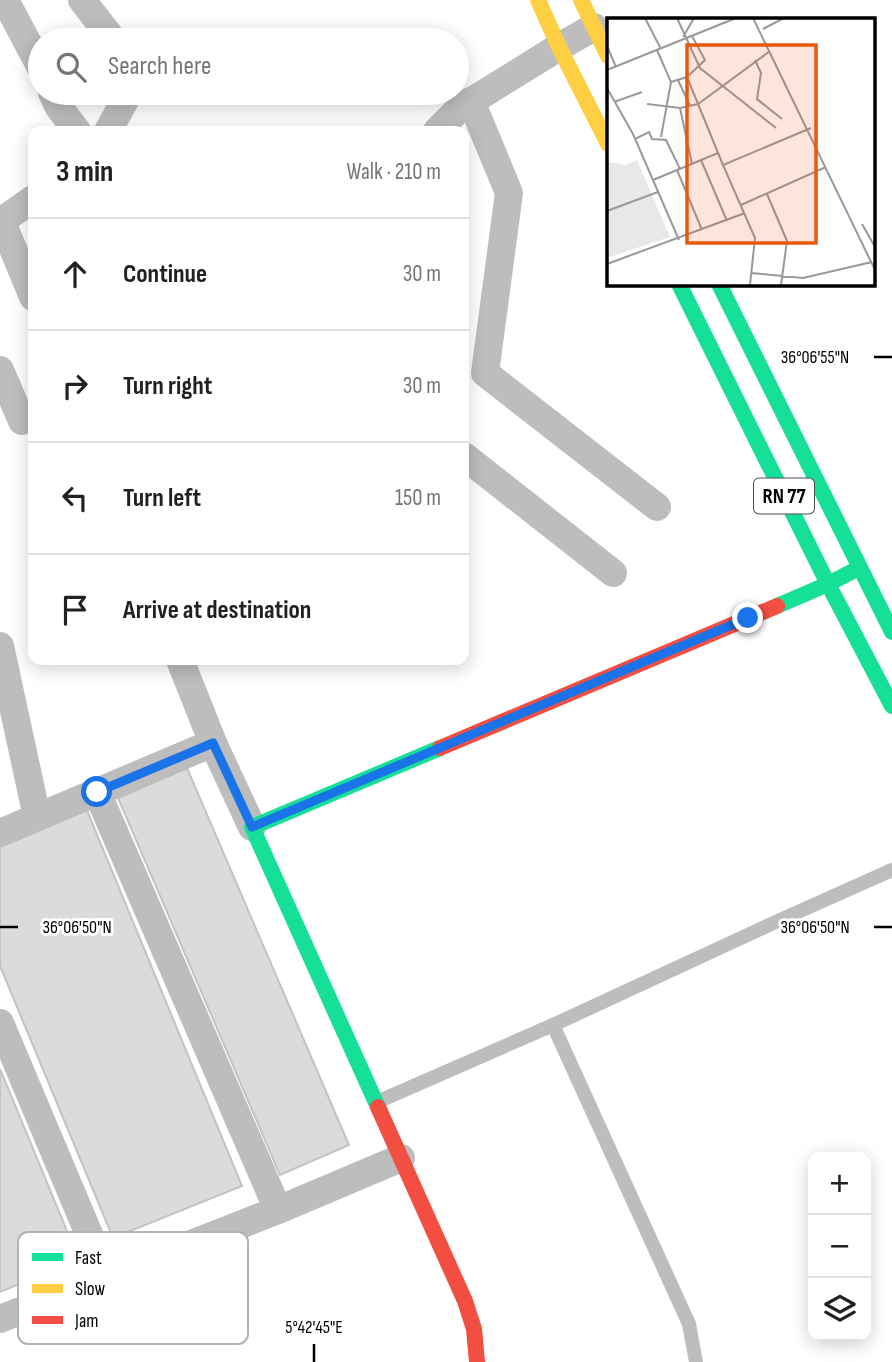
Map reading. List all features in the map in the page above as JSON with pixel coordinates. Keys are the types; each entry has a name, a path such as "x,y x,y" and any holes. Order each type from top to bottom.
{"main road":[{"path":"538,0 607,142"},
{"path":"581,0 607,54"},
{"name":"RN 77","path":"679,285 892,706"},
{"name":"RN 77","path":"719,285 892,632"},
{"path":"477,1362 474,1329 465,1301 252,827 859,568"}],"street":[{"path":"5,0 28,43"},
{"path":"82,0 104,28"},
{"path":"594,27 471,101 509,193 485,373 657,507"},
{"path":"58,105 73,126"},
{"path":"111,126 123,105"},
{"path":"442,126 465,105"},
{"path":"28,203 1,222 28,285"},
{"path":"0,370 18,422"},
{"path":"469,460 613,573"},
{"path":"0,646 37,817"},
{"path":"182,665 213,743 252,827"},
{"path":"0,832 213,743"},
{"path":"97,792 278,1210"},
{"path":"0,1023 88,1232"},
{"path":"223,1232 401,1158"},
{"path":"0,1319 18,1312"}],"lane":[{"path":"376,1103 892,870"},
{"path":"553,1025 689,1324 696,1362"}],"building":[{"path":"187,768 349,1145 280,1175 118,798"},
{"path":"86,808 242,1186 128,1232 111,1232 0,966 0,843"},
{"path":"0,1069 67,1232 18,1232 18,1285 0,1292"}],"traffic: fast":[{"path":"679,285 828,584 892,706"},
{"path":"719,285 892,632"},
{"path":"777,606 857,569"},
{"path":"378,1107 252,827 440,748"}],"traffic: slow":[{"path":"538,0 607,142"},
{"path":"581,0 607,54"}],"traffic: jam":[{"path":"440,748 777,606"},
{"path":"378,1107 465,1301 474,1329 477,1362"}],"route":[{"path":"97,792 213,743 252,827 748,618"}]}
